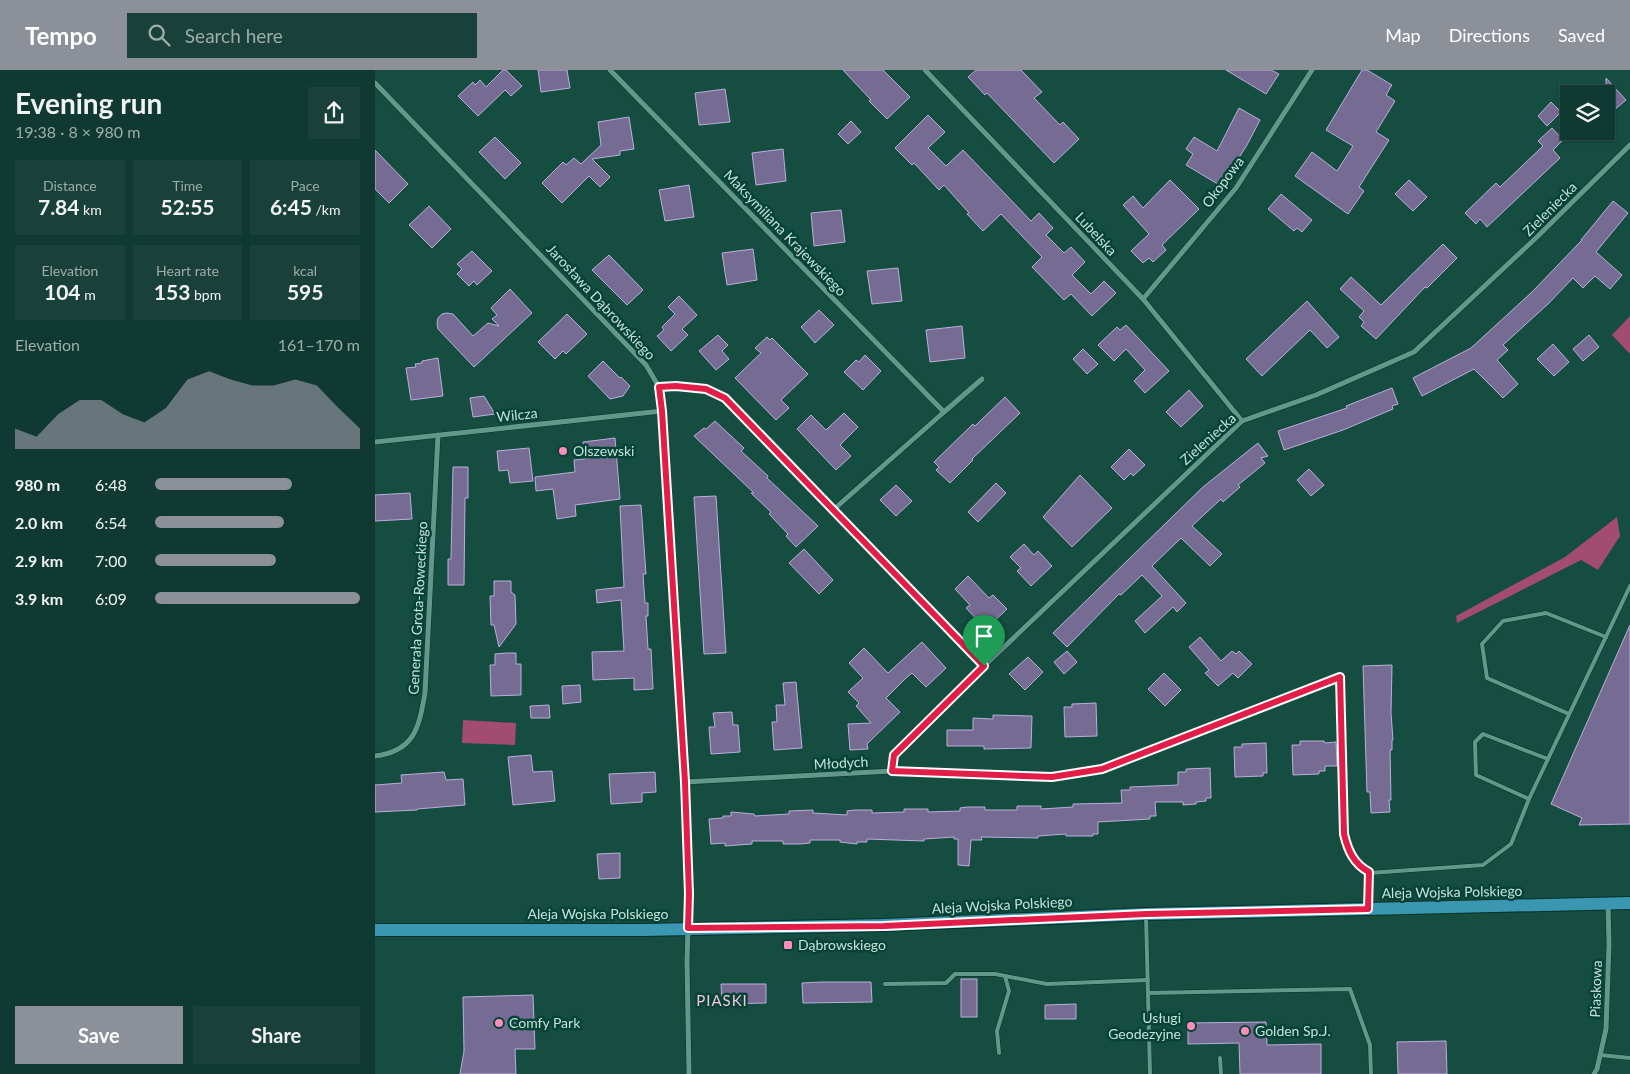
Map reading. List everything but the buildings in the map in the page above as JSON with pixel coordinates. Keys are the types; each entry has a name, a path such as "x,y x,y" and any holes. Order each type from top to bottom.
{"main road":[{"name":"Aleja Wojska Polskiego","path":"375,930 645,930 884,926 1146,914 1630,903"}],"street":[{"name":"Maksymiliana Krajewskiego","path":"610,70 943,412"},
{"name":"Lubelska","path":"925,70 1143,299 1242,421"},
{"name":"Okopowa","path":"1143,299 1236,188 1312,70"},
{"name":"Jarosława Dąbrowskiego","path":"375,83 646,365 659,387 685,782 689,894 687,961 689,1074"},
{"name":"Zieleniecka","path":"892,771 894,755 984,666 1242,421 1316,395 1413,352 1538,236 1630,145"},
{"path":"833,510 983,379"},
{"path":"659,387 676,386 706,389 725,398 984,666"},
{"name":"Wilcza","path":"375,442 662,411"},
{"name":"Generała Grota-Roweckiego","path":"375,756 395,751 403,746 414,735 420,723 425,693 439,435"},
{"name":"Młodych","path":"685,782 892,771 1052,777 1102,769 1340,677"},
{"name":"Piaskowa","path":"1594,1074 1597,1070 1606,1029 1609,945 1608,904"}],"lane":[{"path":"1340,677 1344,834 1348,850 1360,868 1369,872 1483,865 1511,844 1529,799 1630,586"},
{"path":"1569,714 1487,678 1482,644 1503,621 1546,613 1606,637"},
{"path":"1529,799 1475,775 1475,742 1483,734 1548,759"},
{"path":"1368,909 1369,872"},
{"path":"1146,914 1150,1074"},
{"path":"885,984 946,983 955,974 995,974 1047,984 1148,980"},
{"path":"999,1053 997,1031 1009,991 1005,976"},
{"path":"1148,993 1350,989 1370,1045 1371,1074"},
{"path":"1600,1056 1630,1058"},
{"path":"1220,1058 1221,1074"}],"shaded area":[{"path":"1630,316 1630,354 1612,335"},
{"path":"1617,517 1620,536 1598,570 1581,560 1457,623 1456,616 1565,557"},
{"path":"463,720 516,723 515,745 462,743"}],"place":[{"name":"Olszewski","path":"563,451"},
{"name":"Dąbrowskiego","path":"788,945"},
{"name":"Comfy Park","path":"499,1023"},
{"name":"Usługi Geodezyjne","path":"1191,1026"},
{"name":"Golden Sp.J.","path":"1245,1031"}],"district":[{"name":"PIASKI","path":"722,1001"}],"route":[{"path":"676,386 706,389 725,398 984,666 894,755 892,771 1052,777 1102,769 1340,677 1344,834 1348,850 1360,868 1369,872 1368,909 1146,914 884,926 688,928 689,894 685,782 659,387 676,386"}]}
